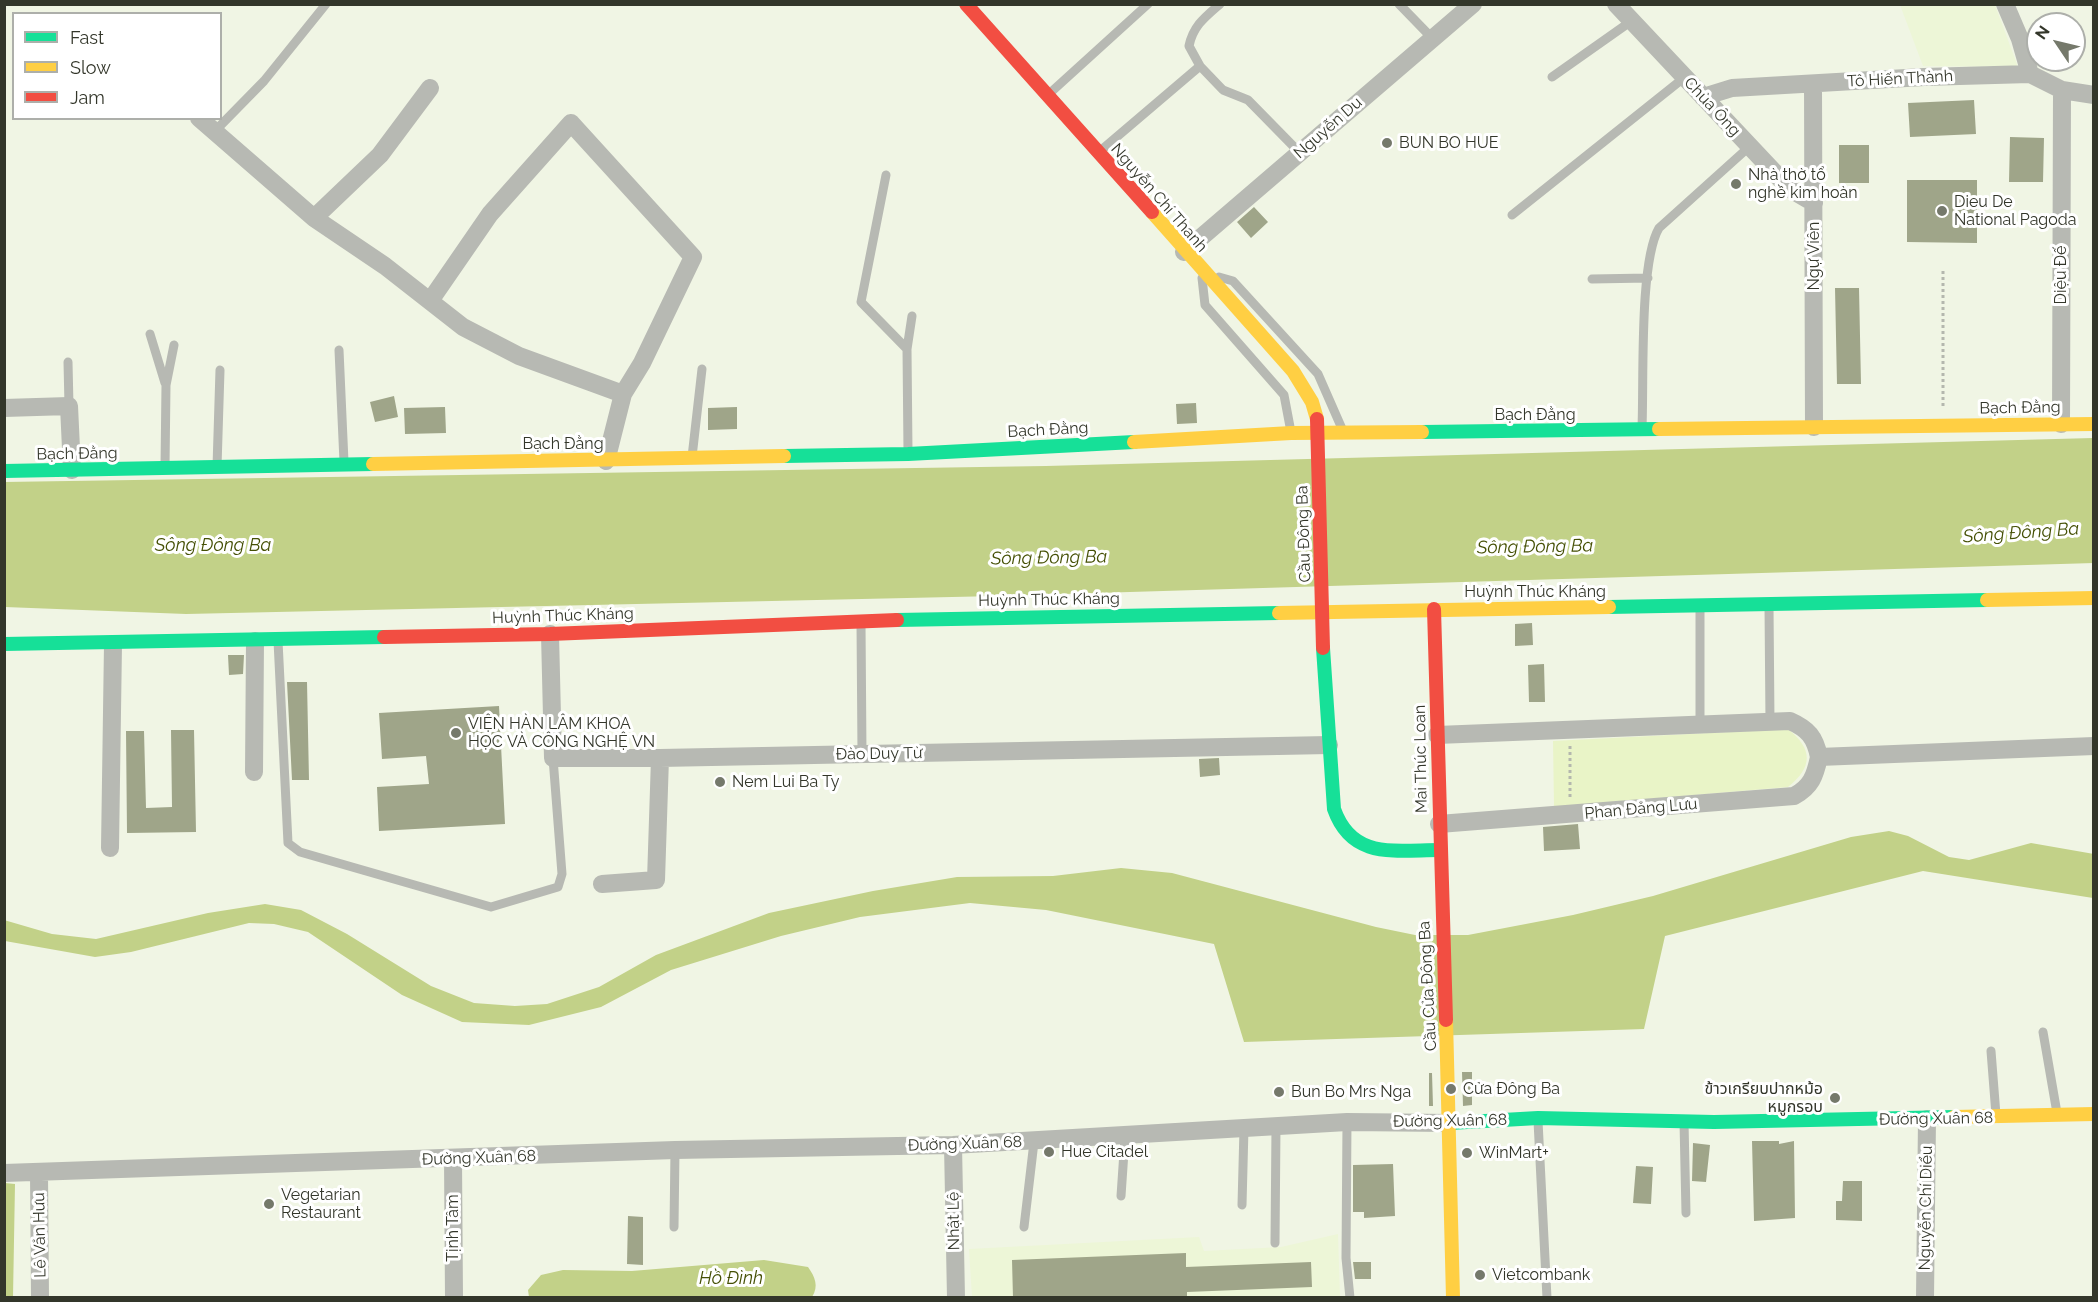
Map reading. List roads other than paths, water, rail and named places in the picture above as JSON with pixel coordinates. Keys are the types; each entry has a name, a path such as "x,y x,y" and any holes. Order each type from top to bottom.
{"street":[{"name":"Nguyễn Chí Thanh","path":"966,4 1184,252 1293,371 1308,394 1317,419"},
{"name":"Nguyễn Du","path":"1184,252 1473,4"},
{"path":"2005,4 2020,39 2030,74"},
{"name":"Chùa Ông","path":"1624,10 1790,189 1814,203"},
{"name":"Tô Hiến Thành","path":"1704,97 1732,88 1924,77 2030,74 2062,90 2094,95"},
{"name":"Ngự Viên","path":"1813,85 1814,428"},
{"path":"314,218 380,154 430,88"},
{"name":"Diệu Đế","path":"2061,424 2062,90"},
{"path":"201,120 314,218 463,327 519,356 623,394"},
{"path":"430,301 490,214 571,123 693,257 642,363 623,394 606,460"},
{"path":"4,408 69,406 72,470"},
{"name":"Cầu Đông Ba","path":"1317,419 1323,648 1329,745"},
{"name":"Bạch Đằng","path":"4,471 691,460 908,454 1291,433 1642,431 2094,424"},
{"name":"Huỳnh Thúc Kháng","path":"4,644 113,644 550,634 861,621 1434,609 1769,606 2094,598"},
{"name":"Mai Thúc Loan","path":"1434,609 1440,909"},
{"path":"550,634 554,758"},
{"path":"254,772 255,641"},
{"path":"110,848 113,644"},
{"path":"1437,735 1790,721 1806,728 1816,742 1819,757 2094,746"},
{"path":"1329,745 1334,809 1342,833 1353,843 1378,849 1440,850"},
{"name":"Đào Duy Từ","path":"554,758 1329,745"},
{"name":"Phan Đăng Lưu","path":"1439,824 1794,796 1808,789 1819,757"},
{"path":"602,884 656,880 660,758"},
{"name":"Cầu Cửa Đông Ba","path":"1440,909 1449,1061 1450,1123"},
{"name":"Đường Xuân 68","path":"10,1173 675,1150 1034,1142 1347,1122 1450,1123 1538,1118 1684,1122 1997,1118 2094,1114"},
{"name":"Nguyễn Chí Diểu","path":"1925,1298 1927,1119"},
{"path":"1450,1123 1453,1298"},
{"name":"Nhật Lệ","path":"953,1145 956,1298"},
{"name":"Tịnh Tâm","path":"453,1159 454,1298"},
{"name":"Lê Văn Hưu","path":"39,1173 40,1298"}],"lane":[{"path":"213,132 264,81 326,4"},
{"path":"1047,96 1148,4"},
{"path":"1220,4 1197,25 1189,46 1200,66 1223,90 1248,100 1300,153"},
{"path":"1399,4 1433,39"},
{"path":"1552,77 1624,10"},
{"path":"1097,154 1200,66"},
{"path":"1512,215 1684,77"},
{"path":"1642,431 1650,250 1659,228 1749,147"},
{"path":"886,176 861,302 907,349"},
{"path":"1291,433 1284,395 1205,305 1201,271 1233,281 1317,374 1344,433"},
{"path":"1592,279 1648,278"},
{"path":"908,454 907,349 912,316"},
{"path":"150,334 166,385"},
{"path":"165,469 166,385 174,345"},
{"path":"339,350 344,465"},
{"path":"68,362 69,406"},
{"path":"691,460 702,369"},
{"path":"217,467 220,370"},
{"path":"1769,606 1770,722"},
{"path":"1700,607 1700,724"},
{"path":"861,621 862,754"},
{"path":"278,640 288,843 300,852 491,907 558,887 562,873 554,758"},
{"path":"2043,1032 2058,1116"},
{"path":"1991,1051 1997,1118"},
{"path":"1538,1118 1547,1298"},
{"path":"1347,1122 1346,1258 1350,1298"},
{"path":"1684,1122 1686,1213"},
{"path":"1275,1244 1276,1126"},
{"path":"1242,1205 1244,1128"},
{"path":"1121,1196 1125,1137"},
{"path":"1024,1227 1034,1142"},
{"path":"674,1227 675,1150"}],"water":[{"name":"Sông Đông Ba","path":"2093,438 2094,563 997,596 186,614 5,607 4,482 1046,466"},
{"path":"1889,831 1908,836 1949,857 1969,860 2031,843 2094,854 2093,898 1923,871 1665,936 1644,1029 1244,1042 1214,944 1046,910 970,903 860,917 781,936 671,970 601,1007 529,1025 462,1022 402,995 308,932 274,924 249,923 131,952 95,957 5,941 4,920 52,934 96,939 208,913 265,904 301,910 347,934 431,986 474,1003 515,1006 547,1004 599,987 656,955 769,913 873,891 957,877 1053,876 1121,868 1172,873 1376,927 1415,935 1468,935 1573,915 1653,896 1851,837"},
{"path":"5,1183 15,1184 13,1297 5,1297"},
{"name":"Hồ Đình","path":"764,1260 808,1267 815,1282 812,1297 529,1297 528,1290 541,1275 563,1270 632,1271"}],"place":[{"name":"BUN BO HUE","path":"1387,143"},
{"name":"Nhà thờ tổ nghề kim hoàn","path":"1736,184"},
{"name":"Dieu De National Pagoda","path":"1942,211"},
{"name":"VIỆN HÀN LÂM KHOA HỌC VÀ CÔNG NGHỆ VN","path":"456,733"},
{"name":"Nem Lui Ba Ty","path":"720,782"},
{"name":"Cửa Đông Ba","path":"1451,1089"},
{"name":"Bun Bo Mrs Nga","path":"1279,1092"},
{"name":"ข้าวเกรียบปากหม้อ หมูกรอบ","path":"1835,1098"},
{"name":"Hue Citadel","path":"1049,1152"},
{"name":"WinMart+","path":"1467,1153"},
{"name":"Vegetarian Restaurant","path":"269,1204"},
{"name":"Vietcombank","path":"1480,1275"}]}
